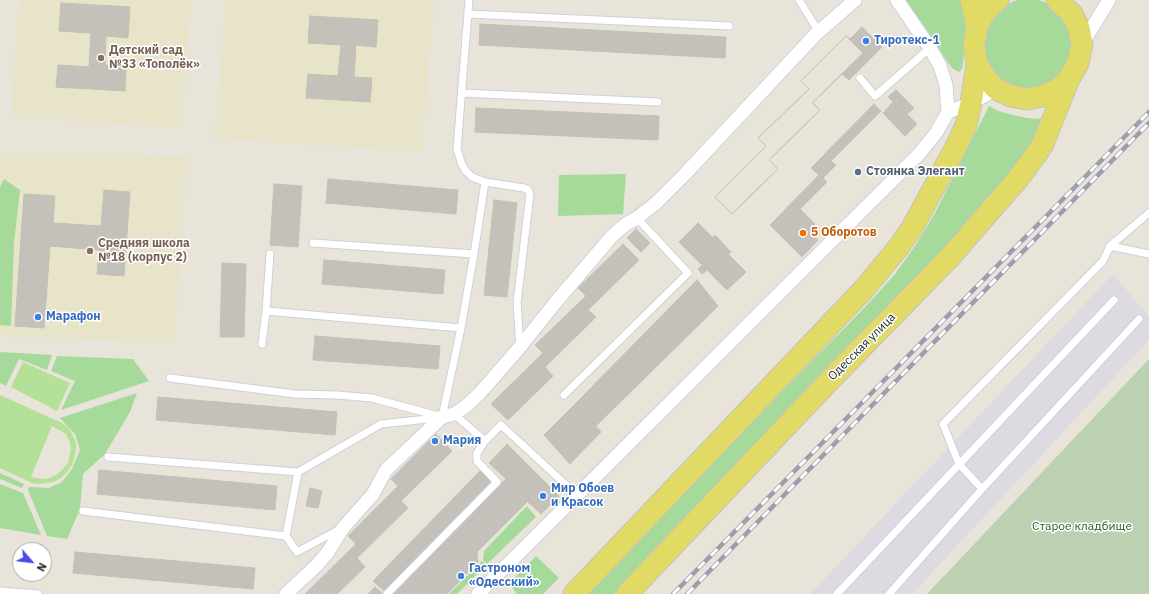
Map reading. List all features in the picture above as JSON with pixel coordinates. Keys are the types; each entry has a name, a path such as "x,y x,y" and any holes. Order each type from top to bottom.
{"main road":[{"path":"971,0 977,27"},
{"path":"574,594 864,289 883,268 912,228 945,169 966,125 977,64 974,45 977,27 983,16 998,0"},
{"path":"1057,0 1072,14 1079,28 1082,44"},
{"name":"Одесская улица","path":"627,594 824,386 951,256 1018,179 1042,146 1069,79 1078,63 1082,44"},
{"path":"977,64 985,78 996,88 1011,96 1026,98 1042,96 1057,90 1069,79"}],"street":[{"path":"286,594 317,565 328,552 343,528 373,494 386,470 448,415 465,407 480,393 612,236 626,224 637,218 656,203 819,32 855,0"},
{"path":"478,594 919,154 936,133 948,112 946,85 940,66 930,48 897,0"},
{"path":"1082,44 1109,0"},
{"path":"948,112 971,103 996,88"}],"lane":[{"path":"469,0 458,149 462,165 466,172 472,177 485,182 524,188 528,190 530,194 517,302 520,347"},
{"path":"799,0 819,32"},
{"path":"468,14 729,26"},
{"path":"860,78 875,96 930,48"},
{"path":"462,93 658,102"},
{"path":"448,415 485,182"},
{"path":"982,489 959,464 943,424 1103,261 1110,246 1149,213"},
{"path":"564,395 688,273 637,218"},
{"path":"313,242 474,254"},
{"path":"1110,246 1149,254"},
{"path":"262,344 270,254"},
{"path":"837,594 1114,300"},
{"path":"266,311 461,328"},
{"path":"889,594 982,489 1139,319"},
{"path":"170,378 295,394 338,395 372,398 448,415 485,441"},
{"path":"108,457 298,472 381,424 448,415"},
{"path":"387,594 497,482 477,461 477,453 485,441 501,425 577,495"},
{"path":"298,472 286,536 297,552 343,528"},
{"path":"83,512 286,536"},
{"path":"0,591 38,594"}],"shaded area":[{"name":"Детский сад №33 «Тополёк»","path":"19,0 191,0 182,128 11,117"},
{"path":"226,0 434,0 422,152 214,138"},
{"name":"Средняя школа №18 (корпус 2)","path":"6,153 187,156 174,343 0,336 0,166"},
{"path":"1113,274 1149,316 1149,340 912,594 810,594"}],"green space":[{"path":"1028,-1 1045,2 1060,12 1070,27 1073,44 1070,61 1060,76 1045,86 1028,89 1011,86 996,76 986,61 983,44 986,27 996,12 1011,2"},
{"path":"906,0 962,0 966,28 963,64 962,69 959,72 953,69 949,64"},
{"path":"989,106 998,111 1013,115 1043,119 1037,142 954,237 815,390 614,594 583,594 867,305 895,274 915,246 935,213"},
{"path":"626,174 623,214 558,216 559,175"},
{"path":"4,179 20,190 14,243 11,326 0,325 0,187"},
{"path":"0,352 52,355 47,370 19,359 6,386 0,383"},
{"path":"57,356 133,359 149,381 61,410 75,381 51,371"},
{"name":"Старое кладбище","path":"1149,359 1149,594 927,594"},
{"path":"23,362 70,383 57,411 11,387"},
{"path":"137,393 130,412 105,454 83,474 80,509 67,539 47,536 28,490 29,487 49,488 62,482 72,469 80,450 75,434 60,418"},
{"path":"0,395 62,423 69,428 76,442 76,450 72,465 61,478 53,482 38,484 32,483 0,468","holes":["52,426 66,434 70,442 71,450 68,463 58,474 50,478 42,479 31,477"]},
{"path":"0,473 24,484 22,488 0,479"},
{"path":"0,484 23,493 41,535 0,528"},
{"path":"527,506 536,517 487,564 483,560 484,551"},
{"path":"536,556 559,578 543,594 517,594 509,584"},
{"path":"482,561 486,565 457,594 449,594"}],"building":[{"path":"61,3 130,7 128,38 106,36 105,65 126,66 125,91 56,87 58,65 89,67 91,33 59,31"},
{"path":"310,16 378,20 376,47 356,45 354,77 372,78 370,102 306,98 308,74 338,76 341,45 308,43"},
{"path":"480,24 726,37 725,58 479,45"},
{"path":"862,27 882,47 849,80 842,74 812,103 820,110 769,160 778,169 732,214 715,197 766,146 758,138 809,89 801,81 846,36 850,39"},
{"path":"846,36 863,53 812,103 820,110 769,160 778,169 732,214 715,197 766,146 758,138 809,89 801,81"},
{"path":"896,90 914,108 907,114 917,124 905,136 883,113 893,102 888,97"},
{"path":"874,104 881,111 831,161 836,165 823,178 827,182 800,209 815,224 810,232 818,240 802,257 770,225 819,175 811,168"},
{"path":"476,108 659,116 658,140 475,132"},
{"path":"328,179 458,190 456,214 326,203"},
{"path":"274,184 302,186 298,247 270,245"},
{"path":"104,190 130,192 124,276 97,274 99,250 50,246 44,328 15,326 24,194 55,196 53,223 101,226"},
{"path":"494,200 517,203 507,297 484,295"},
{"path":"698,223 713,238 715,235 731,252 728,254 746,272 727,290 707,270 702,274 698,269 702,265 679,242"},
{"path":"636,229 650,243 641,252 627,238"},
{"path":"623,244 639,260 588,310 596,317 545,367 553,376 508,420 491,404 543,353 535,345 586,296 578,288"},
{"path":"324,260 445,270 443,294 322,284"},
{"path":"222,263 246,264 244,337 220,337"},
{"path":"697,280 718,306 596,426 576,403"},
{"path":"315,336 440,346 438,369 313,360"},
{"path":"158,397 337,412 335,435 156,420"},
{"path":"576,403 601,432 570,464 544,435"},
{"path":"436,434 452,451 401,501 408,508 357,558 365,567 337,594 305,594 356,544 348,536 398,486 391,479"},
{"path":"507,444 546,483 435,594 391,594 506,479 489,463"},
{"path":"99,470 277,486 275,510 97,494"},
{"path":"480,471 491,482 384,591 373,581"},
{"path":"546,483 559,496 541,514 528,502"},
{"path":"310,488 322,491 318,508 306,506"},
{"path":"75,552 255,568 253,589 73,573"},
{"path":"477,552 478,562 447,594 437,593"},
{"path":"375,587 383,594 368,594"}],"railway":[{"path":"673,594 1149,112"},
{"path":"687,594 1149,123"}],"place":[{"name":"Тиротекс-1","path":"866,41"},
{"name":"Детский сад №33 «Тополёк»","path":"101,58"},
{"name":"Стоянка Элегант","path":"858,172"},
{"name":"5 Оборотов","path":"803,233"},
{"name":"Средняя школа №18 (корпус 2)","path":"90,251"},
{"name":"Марафон","path":"38,317"},
{"name":"Мария","path":"435,441"},
{"name":"Мир Обоев и Красок","path":"543,496"},
{"name":"Гастроном «Одесский»","path":"461,576"}]}
